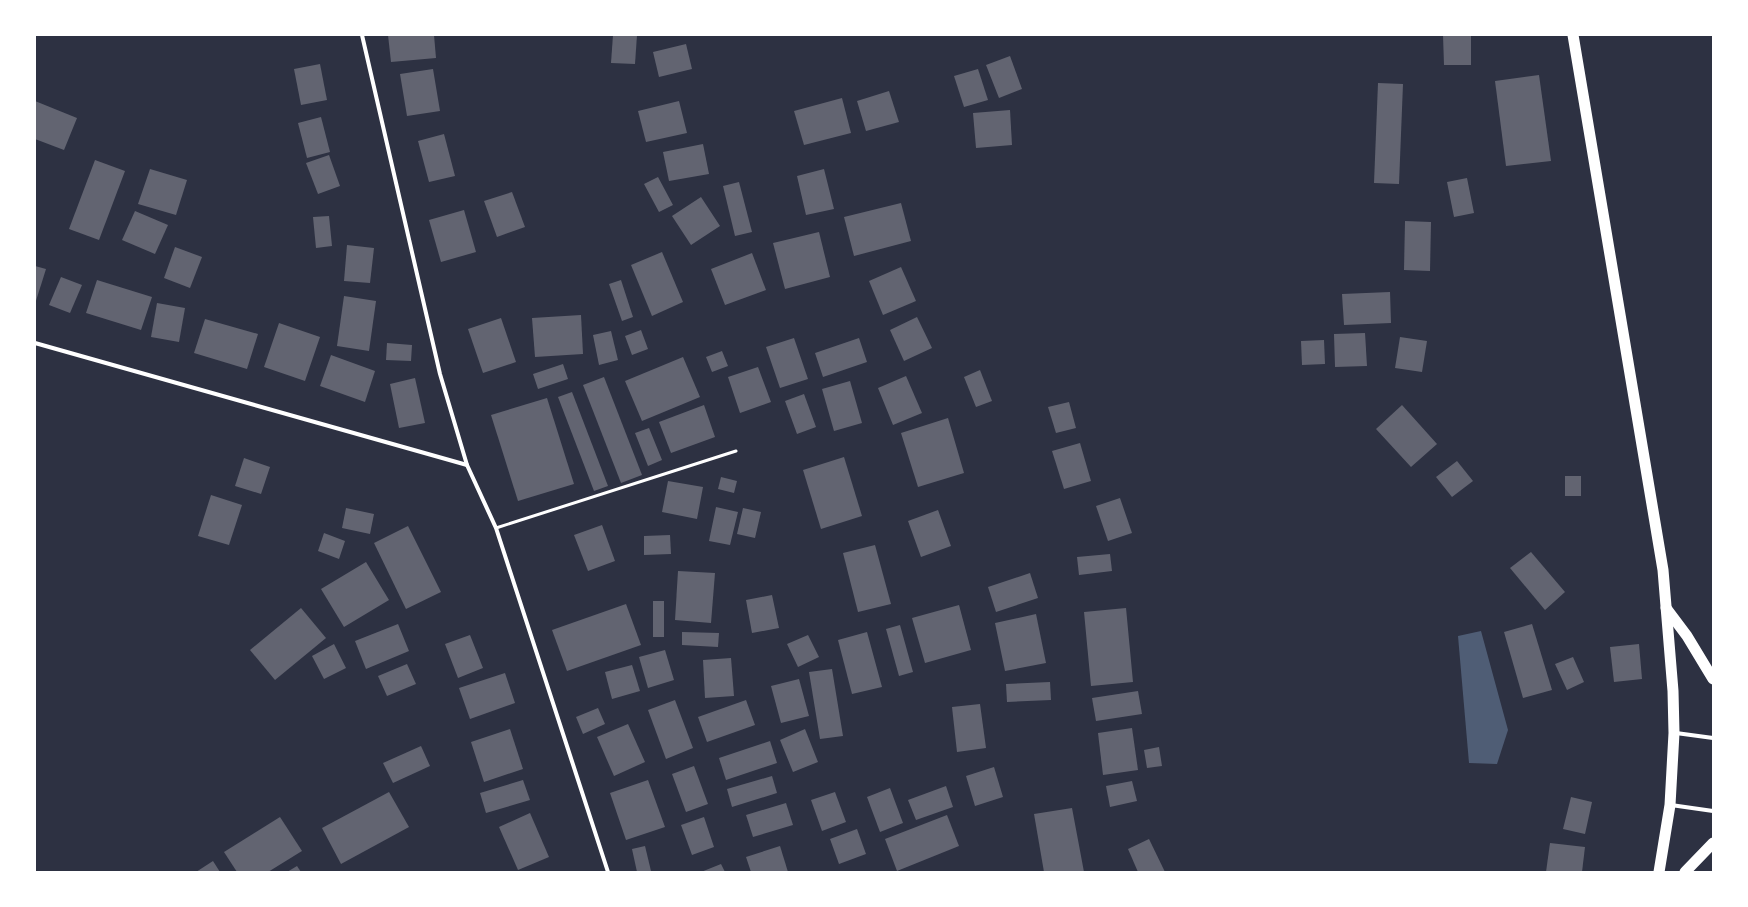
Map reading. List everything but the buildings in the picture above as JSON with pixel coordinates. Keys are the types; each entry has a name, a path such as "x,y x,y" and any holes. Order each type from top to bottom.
{"highway":[{"path":"1573,35 1662,562 1673,691 1674,733 1670,805 1659,872"},
{"path":"1666,608 1688,636 1713,679"},
{"path":"1685,872 1713,843"}],"street":[{"path":"362,35 440,374 467,464 496,528 608,872"},
{"path":"35,342 467,464"},
{"path":"1674,733 1713,738"},
{"path":"1670,805 1713,811"}],"lane":[{"path":"496,528 736,451"}],"water":[{"path":"1481,631 1508,730 1497,764 1469,763 1458,636"}]}
